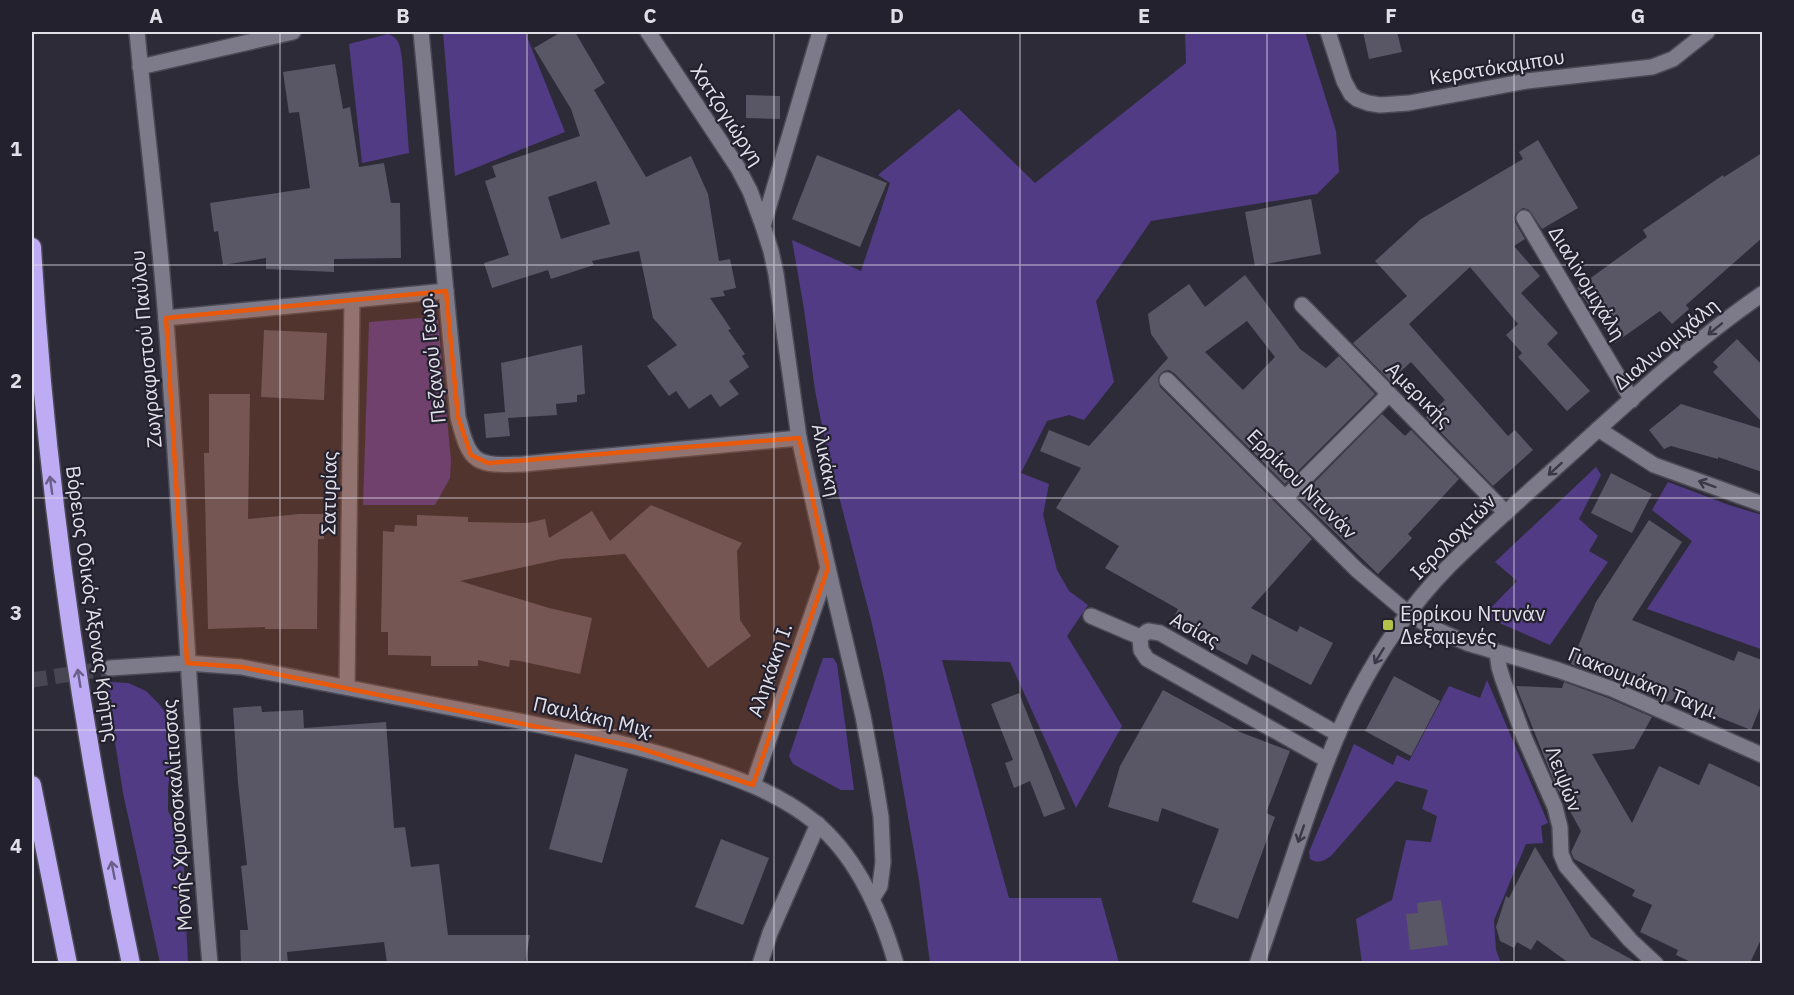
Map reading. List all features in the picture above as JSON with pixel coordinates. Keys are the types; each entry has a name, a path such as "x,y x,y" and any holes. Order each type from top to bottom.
{"highway":[{"name":"Βόρειος Οδικός Άξονας Κρήτης","path":"32,247 37,340 49,465 66,595 86,728 131,963"},
{"path":"32,785 68,963"}],"street":[{"name":"Ζωγραφιστού Παύλου","path":"137,32 166,318 187,663"},
{"path":"140,68 293,32"},
{"name":"Πεζανού Γεωρ.","path":"421,32 458,417 471,455 488,463 523,464 799,438"},
{"name":"Χατζογιώργη","path":"648,32 738,168 750,191 763,226"},
{"path":"763,226 820,32"},
{"name":"Κερατόκαμπου","path":"1328,32 1344,81 1351,94 1357,99 1380,105 1409,103 1527,81 1652,67 1673,59 1707,32"},
{"name":"Διαλiνομιχάλη","path":"1524,218 1632,400"},
{"name":"Αλικάκη","path":"763,226 776,274 799,438 863,716 881,817 882,877 879,890 872,899"},
{"path":"166,318 446,291"},
{"name":"Διαλινομιχάλη","path":"1598,429 1676,360 1762,294"},
{"name":"Σατυρίας","path":"347,687 352,300"},
{"name":"Αμερικής","path":"1302,305 1506,513"},
{"name":"Ερρίκου Ντυνάν","path":"1167,380 1357,570 1409,614"},
{"path":"1286,497 1389,394"},
{"path":"1598,429 1654,465 1762,504"},
{"name":"Ιερολοχιτών","path":"1257,963 1338,734 1355,697 1386,644 1448,568 1598,429"},
{"name":"Αληκάκη Ι.","path":"753,785 828,568"},
{"name":"Γιακουμάκη Ταγμ.","path":"1409,614 1457,639 1611,689 1762,755"},
{"path":"1091,616 1140,637"},
{"name":"Ασίας","path":"1328,760 1147,659 1141,650 1140,637 1148,631 1160,633 1338,734"},
{"name":"Λειψών","path":"1497,652 1499,667 1524,737 1555,807 1560,827 1561,854 1566,866 1630,940 1656,963"},
{"name":"Παυλάκη Μιχ.","path":"110,668 187,663 241,667 607,739 727,774 783,800 818,824 841,849 854,865 872,899 896,963"},
{"name":"Μονής Χρυσοσκαλίτισσας","path":"187,663 210,963"},
{"path":"760,963 770,933 818,824"}],"highlighted area":[{"path":"446,291 458,417 471,455 488,463 799,438 828,568 753,785 636,747 241,667 187,663 166,318"}],"shaded area":[{"path":"443,32 525,32 565,132 455,176"},
{"path":"1185,32 1305,32 1336,131 1339,172 1317,194 1151,221 1096,301 1114,382 1084,420 1069,415 1047,421 1021,473 1049,484 1043,515 1057,570 1069,591 1088,605 1067,636 1122,726 1076,808 1010,662 942,660 1009,898 1101,898 1119,963 930,963 919,880 884,678 826,446 792,240 861,271 890,183 878,175 959,109 1035,183 1186,63"},
{"path":"388,34 397,40 401,50 409,153 362,163 349,44"},
{"path":"433,317 438,320 451,461 450,478 435,505 363,505 369,322"},
{"path":"1596,467 1601,475 1579,519 1598,536 1589,551 1608,562 1550,645 1483,616 1517,581 1495,562"},
{"path":"1668,482 1762,515 1761,649 1647,609 1692,541 1652,510"},
{"path":"823,658 833,658 837,664 854,790 841,790 793,764 789,756"},
{"path":"1487,680 1548,823 1541,826 1543,843 1526,844 1494,920 1496,950 1501,963 1362,963 1356,919 1392,900 1406,840 1431,842 1437,816 1422,809 1428,790 1396,781 1331,856 1321,861 1310,859 1309,852 1354,744 1393,765 1397,755 1409,761 1449,686 1480,698"},
{"path":"110,682 128,683 146,691 167,715 172,737 168,811 181,836 184,854 188,963 160,963 123,793 107,691"}],"building":[{"path":"561,32 575,32 605,83 594,90 646,177 691,156 708,194 719,261 730,259 736,288 723,291 725,296 710,298 731,329 728,330 745,354 742,356 749,367 729,381 739,394 720,407 711,394 689,409 676,391 669,396 647,366 677,345 653,318 639,251 592,261 594,265 551,279 548,270 492,288 484,263 509,255 485,181 496,177 492,166 580,136 571,109 534,48","holes":["596,181 610,224 561,239 548,197"]},
{"path":"1363,32 1397,32 1402,52 1369,59"},
{"path":"335,64 343,109 350,107 359,167 384,163 391,203 400,203 401,258 334,259 334,272 266,269 266,258 223,265 218,231 214,232 210,203 310,188 299,112 289,113 283,72"},
{"path":"746,95 780,96 780,119 746,118"},
{"path":"1538,140 1578,208 1542,229 1529,210 1523,208 1516,213 1515,222 1525,239 1514,246 1540,276 1521,293 1558,333 1547,344 1590,391 1567,411 1518,357 1522,353 1506,335 1518,324 1470,267 1409,324 1508,436 1515,430 1533,450 1493,486 1426,417 1445,400 1411,362 1390,381 1353,343 1407,296 1375,261 1421,219 1523,159 1519,152"},
{"path":"1762,153 1762,238 1686,305 1689,309 1672,324 1660,311 1615,343 1577,288 1647,237 1643,230 1723,175 1724,177"},
{"path":"817,155 887,183 860,247 792,219"},
{"path":"1311,199 1321,254 1255,266 1245,212"},
{"path":"1245,275 1300,349 1326,368 1339,356 1375,394 1285,484 1174,373 1169,370 1164,371 1158,378 1160,387 1312,539 1251,608 1297,632 1300,626 1333,643 1311,685 1252,654 1247,665 1170,625 1178,609 1105,568 1119,546 1056,508 1081,468 1040,451 1049,430 1089,446 1168,358 1151,334 1148,314 1189,284 1205,307","holes":["1247,321 1275,357 1243,390 1205,352"]},
{"path":"264,330 327,333 324,400 261,397"},
{"path":"1737,339 1762,365 1762,422 1713,372 1718,367 1713,362"},
{"path":"582,345 585,394 577,395 577,402 556,404 557,415 508,418 510,436 486,438 484,414 505,412 501,363"},
{"path":"209,394 250,394 248,519 324,514 324,539 318,539 317,629 265,629 265,627 208,629 204,453 209,453"},
{"path":"1681,404 1762,429 1762,472 1718,457 1718,459 1671,446 1664,449 1649,430"},
{"path":"1382,414 1405,436 1411,430 1459,479 1408,534 1412,538 1378,574 1299,498"},
{"path":"1611,473 1652,494 1632,533 1591,513"},
{"path":"651,505 742,543 737,551 740,620 751,636 708,668 625,554 561,559 460,581 549,608 592,618 580,674 510,660 509,667 478,660 478,666 431,666 431,656 388,655 388,632 381,632 383,531 394,532 395,525 417,526 417,515 468,517 468,522 527,523 545,519 549,538 592,511 610,541"},
{"path":"1649,520 1682,542 1632,620 1734,661 1738,651 1762,660 1762,703 1751,730 1674,699 1667,702 1571,664 1596,602"},
{"path":"1394,676 1440,701 1411,756 1365,731"},
{"path":"1564,682 1652,717 1634,749 1592,754 1632,823 1659,766 1699,785 1709,763 1762,788 1762,937 1750,963 1693,963 1676,955 1678,950 1640,932 1652,905 1632,896 1635,890 1574,859 1571,852 1581,831 1555,784 1516,686 1562,688"},
{"path":"1163,690 1240,732 1290,751 1266,813 1275,817 1238,919 1192,902 1219,829 1162,808 1158,822 1108,807 1120,766"},
{"path":"1019,693 1065,809 1044,817 1030,781 1014,788 1005,763 1013,760 991,704"},
{"path":"261,706 262,712 303,710 304,728 386,722 394,828 405,827 411,867 439,864 448,935 530,935 525,963 387,963 384,942 287,952 288,963 241,963 240,930 248,930 241,866 247,865 233,708"},
{"path":"575,754 628,769 602,863 549,849"},
{"path":"721,839 769,858 743,925 695,907"},
{"path":"1535,847 1591,937 1638,963 1569,963 1537,940 1531,950 1517,942 1514,948 1500,941 1496,927 1506,896 1509,898"},
{"path":"1441,900 1448,945 1410,950 1406,914 1418,913 1417,903"}],"tunnel":[{"path":"32,680 110,668"}],"place":[{"name":"Ερρίκου Ντυνάν Δεξαμενές","path":"1388,625"}]}
